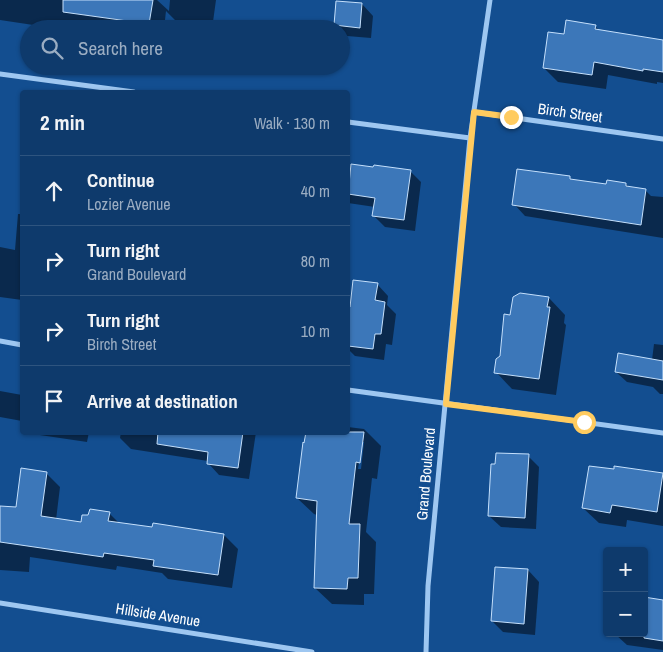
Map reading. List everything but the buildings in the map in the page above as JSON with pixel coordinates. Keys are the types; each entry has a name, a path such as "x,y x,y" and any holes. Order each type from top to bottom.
{"street":[{"name":"Grand Boulevard","path":"426,652 428,586 470,138 490,0"},
{"path":"0,74 119,90"},
{"name":"Birch Street","path":"474,112 663,139"},
{"path":"350,122 470,138"},
{"path":"0,341 20,344"},
{"path":"350,390 663,433"},
{"name":"Hillside Avenue","path":"0,603 312,652"}],"route":[{"path":"511,117 474,112 446,404 584,422"}]}
